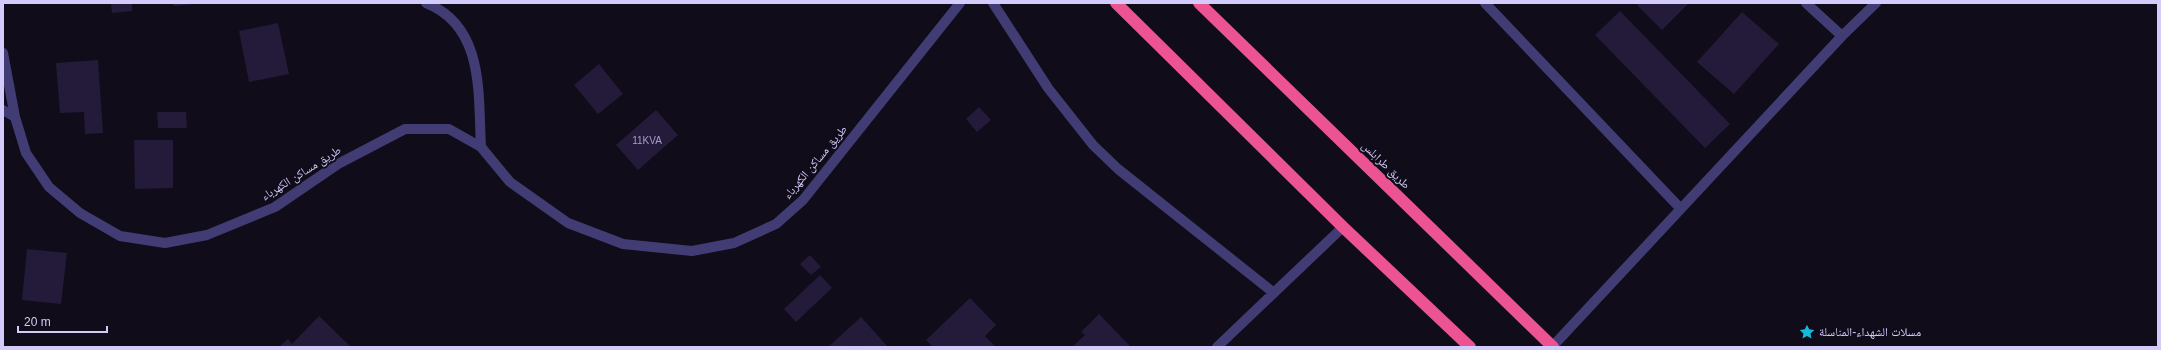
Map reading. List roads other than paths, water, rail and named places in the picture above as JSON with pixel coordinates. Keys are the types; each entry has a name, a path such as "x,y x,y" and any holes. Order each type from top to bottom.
{"highway":[{"path":"1116,3 1343,227 1470,347"},
{"name":"طريق طرابلس","path":"1199,3 1552,347"}],"street":[{"path":"426,3 444,13 457,25 468,41 475,60 481,147"},
{"name":"طريق مساكن الكهرباء","path":"3,53 14,117 26,153 49,187 80,213 120,236 165,243 208,235 275,207 338,164 405,129 449,129 481,147 510,182 568,223 623,244 692,251 734,243 776,224 804,200 960,3"},
{"path":"993,3 1048,88 1093,145 1118,169 1274,292"},
{"path":"1485,3 1680,208"},
{"path":"1806,3 1842,36"},
{"path":"1552,347 1680,208 1842,36 1876,3"},
{"path":"3,110 14,117"},
{"path":"1217,347 1343,227"}],"place":[{"name":"مسلات الشهداء-المناسلة","path":"1807,332"}]}
